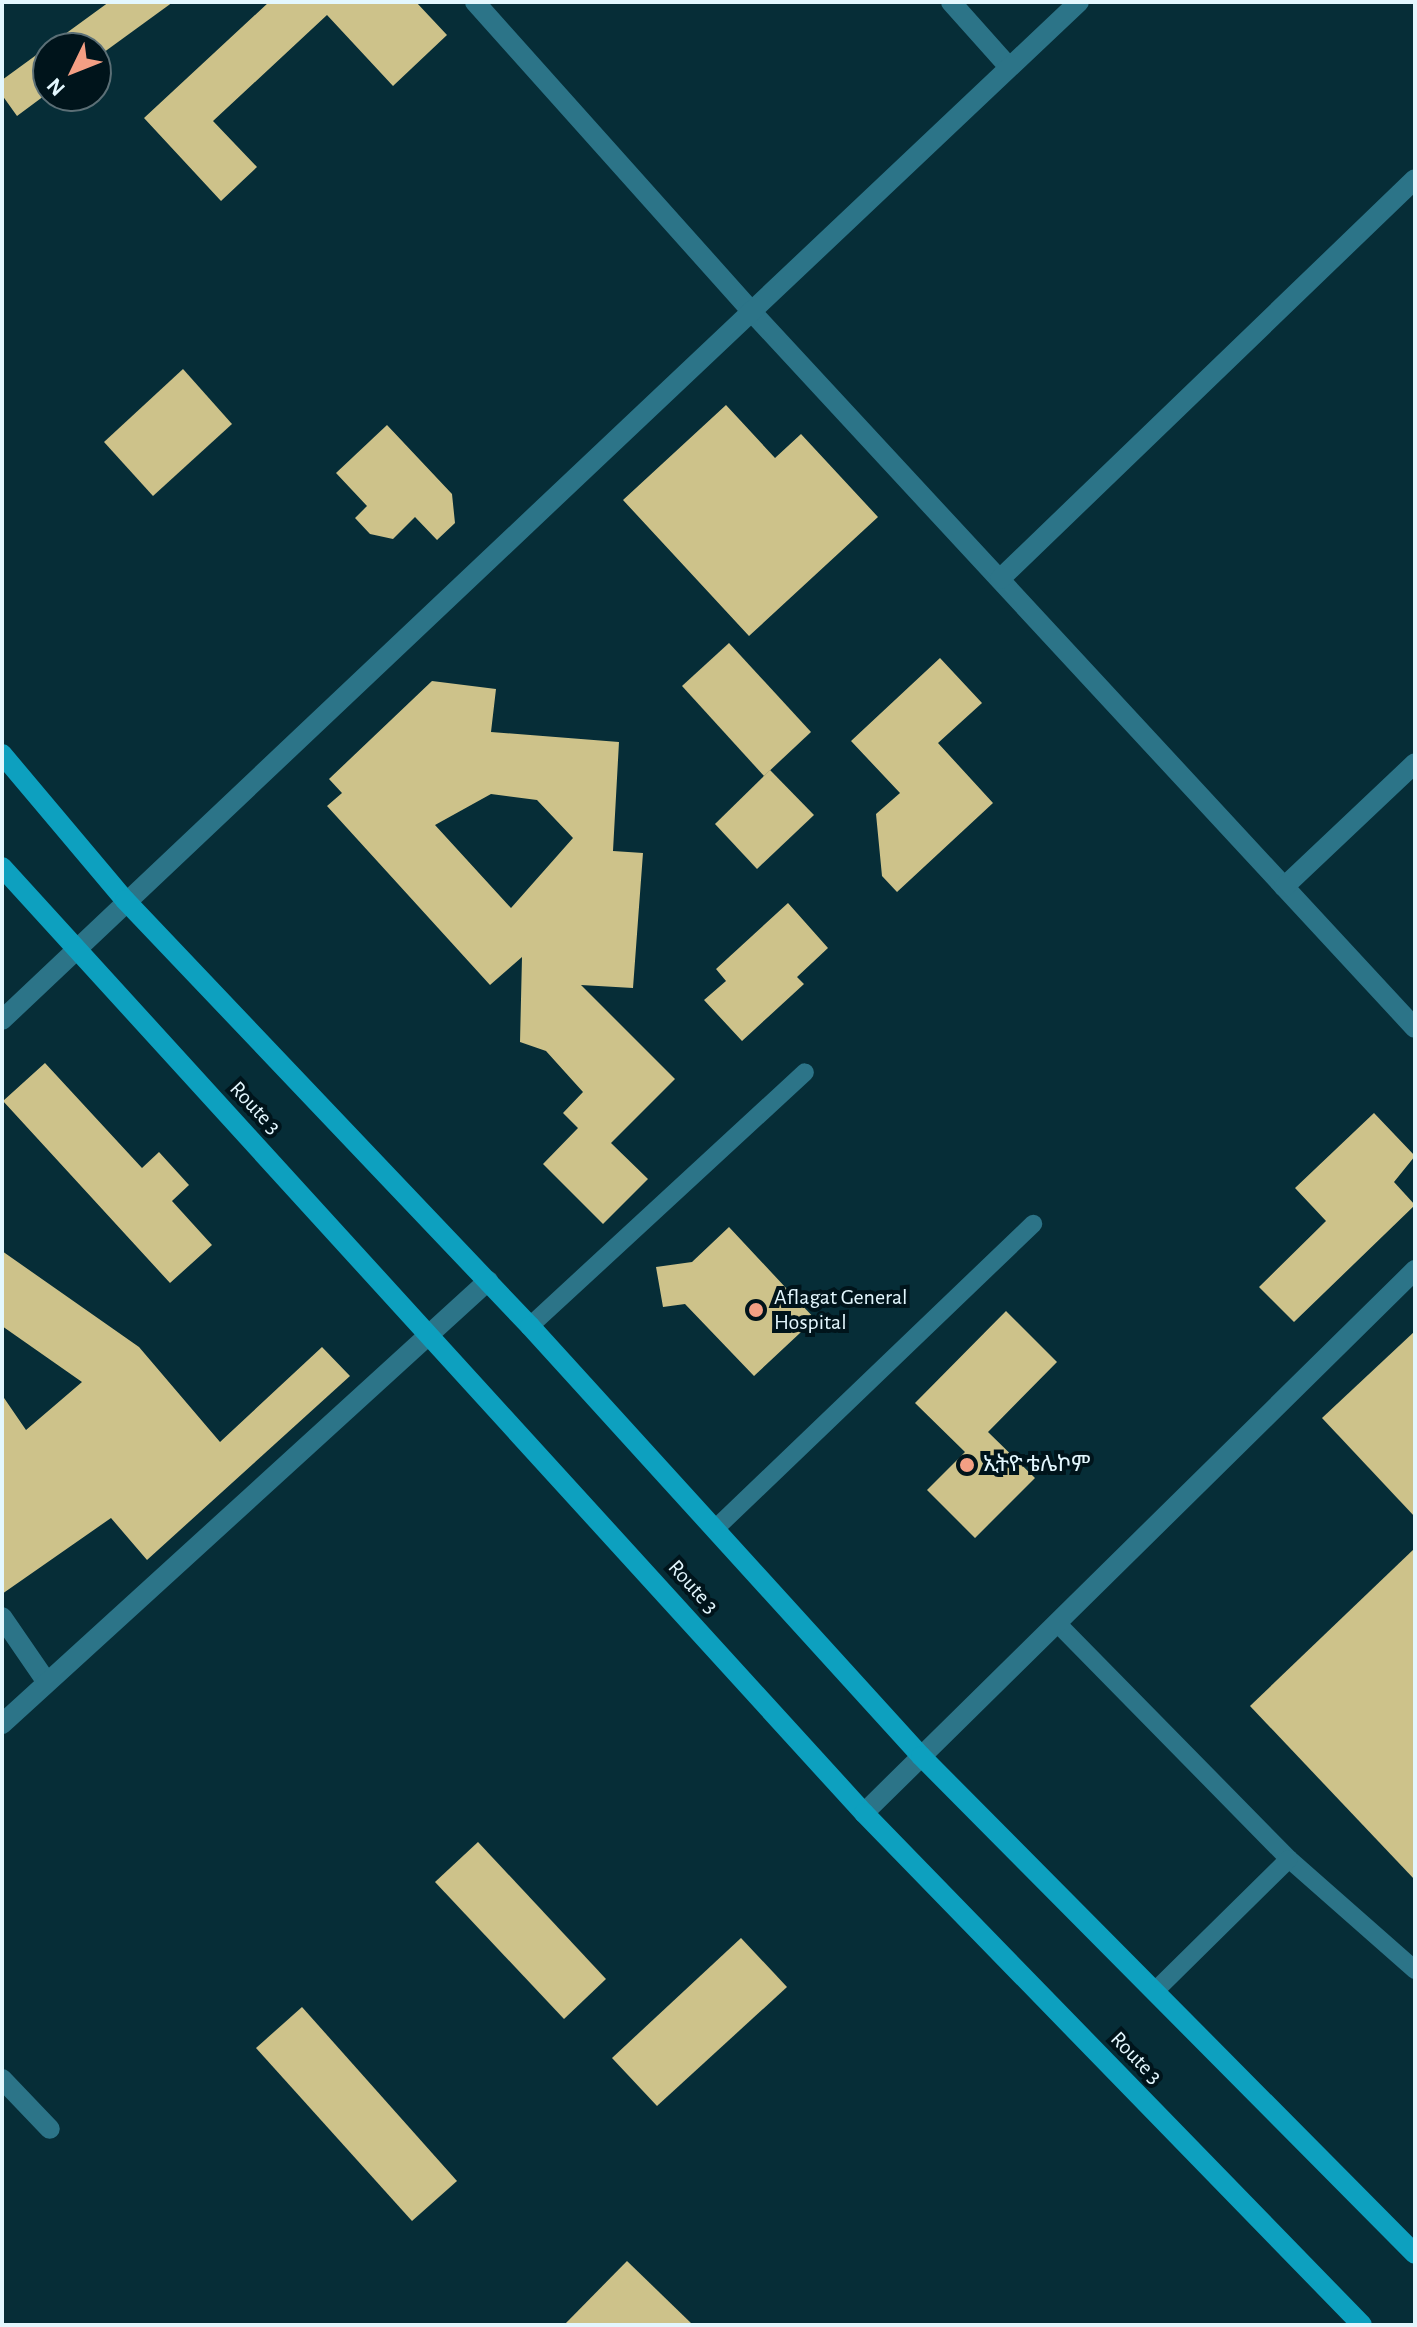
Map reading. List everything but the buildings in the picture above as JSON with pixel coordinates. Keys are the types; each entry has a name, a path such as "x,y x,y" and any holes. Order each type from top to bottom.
{"main road":[{"path":"2,754 125,900 530,1326 921,1756 1415,2254"},
{"name":"Route 3","path":"2,867 74,950 435,1336 864,1813 1362,2325"}],"street":[{"path":"475,2 751,311 1415,1028"},
{"path":"951,2 1009,67"},
{"path":"2,1020 125,900 1079,2"},
{"path":"1000,579 1415,179"},
{"path":"1284,887 1415,763"},
{"path":"864,1813 1415,1270"},
{"path":"2,1724 46,1681 435,1336 488,1281"},
{"path":"2,1617 46,1681"},
{"path":"2,2079 50,2129"}],"lane":[{"path":"530,1326 805,1072"},
{"path":"715,1529 1033,1224"},
{"path":"1057,1623 1289,1859 1415,1970"},
{"path":"1155,1991 1289,1859"}],"place":[{"name":"Aflagat General Hospital","path":"756,1310"},
{"name":"ኢትዮ ቴሌኮም","path":"967,1465"}]}
